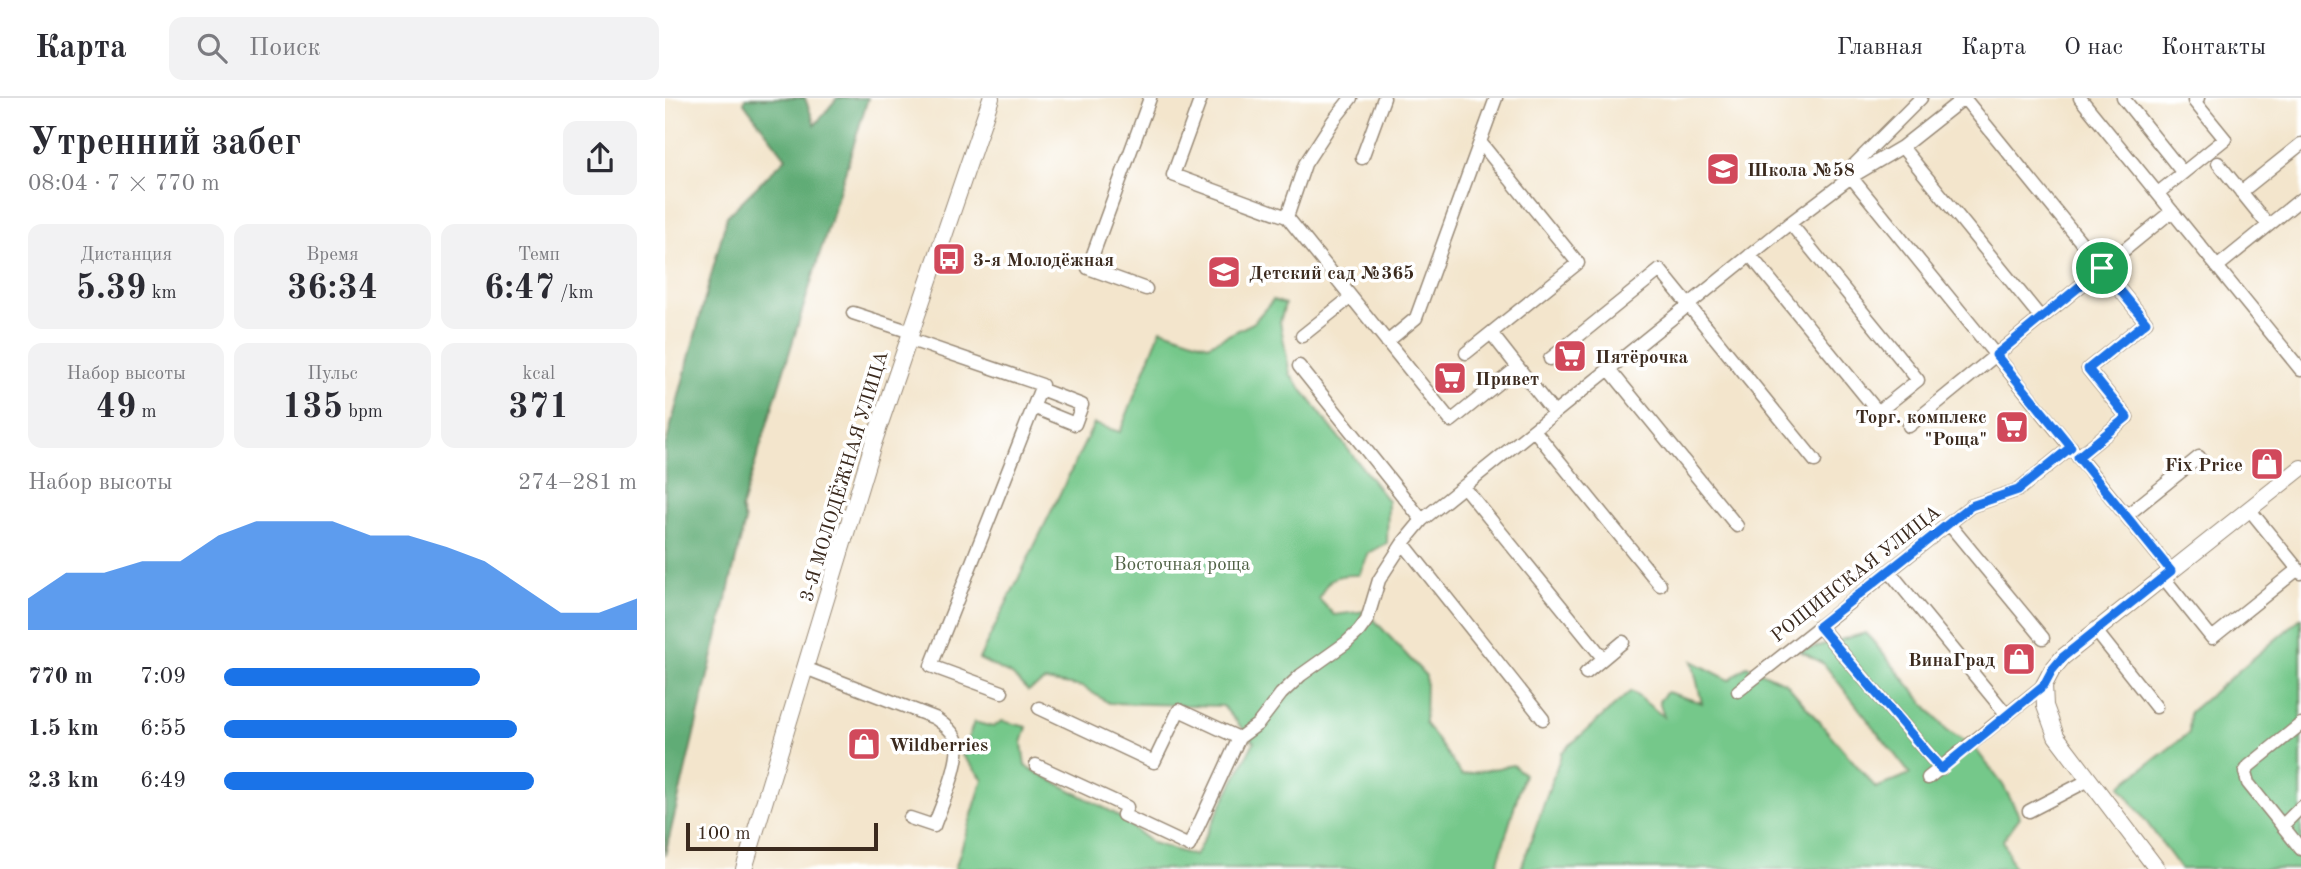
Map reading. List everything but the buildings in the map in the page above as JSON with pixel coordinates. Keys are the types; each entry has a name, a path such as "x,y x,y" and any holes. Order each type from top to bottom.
{"main road":[{"name":"3-Я МОЛОДЁЖНАЯ УЛИЦА","path":"744,869 873,444 991,98"},
{"path":"2157,869 2056,736 2045,706 2044,685 2063,657 2249,509 2299,475"}],"street":[{"path":"1146,289 1088,268 1150,98"},
{"path":"1201,98 1173,174 1287,217 1451,421 1518,367"},
{"path":"1287,217 1305,164 1332,121 1351,98"},
{"path":"1362,158 1384,98"},
{"path":"1387,342 1416,318 1496,98"},
{"path":"1036,765 1127,807 1123,816 1189,846 1239,738 1258,724 1301,675 1359,631 1367,620 1379,580 1422,520 1849,174 1921,98"},
{"path":"1849,174 1902,147 1964,98 2102,268"},
{"path":"2080,98 2301,370"},
{"path":"2123,98 2183,173"},
{"path":"2158,193 2225,139 2195,99"},
{"path":"1466,353 1578,263 1480,142"},
{"path":"2241,192 2301,144"},
{"path":"1902,147 2041,318"},
{"path":"2218,163 2268,225"},
{"path":"1849,174 2126,516 2212,638 2299,571 2249,509"},
{"path":"2217,267 2301,199"},
{"path":"1909,426 2172,211"},
{"path":"1750,255 1878,412 1918,380 1790,223"},
{"name":"РОЩИНСКАЯ УЛИЦА","path":"1738,691 1971,506 2018,490 2127,417 2088,369 2146,322 2102,268"},
{"path":"1550,359 1660,270 1815,461"},
{"path":"1302,336 1351,297"},
{"path":"853,313 1042,385 931,666 1002,692"},
{"path":"1491,333 1555,413"},
{"path":"1299,366 1422,520"},
{"path":"1609,369 1737,526"},
{"path":"1033,407 1075,424 1082,405 1040,389"},
{"path":"1534,430 1660,584"},
{"path":"2126,516 2199,457"},
{"path":"1464,487 1603,658"},
{"path":"1949,524 2043,638"},
{"path":"1403,543 1543,719"},
{"path":"1889,571 2007,715"},
{"path":"1819,626 1941,769"},
{"path":"2096,631 2157,707"},
{"path":"1586,673 1623,642"},
{"path":"805,667 935,718 956,738 958,749 955,764 935,826 909,818"},
{"path":"1928,778 2044,685"},
{"path":"1039,708 1154,762 1179,710 1239,738"},
{"path":"2301,724 2245,772 2248,783 2301,849"},
{"path":"2029,811 2089,780"},
{"path":"2282,825 2301,807"}],"green space":[{"path":"745,98 805,98 815,125 837,98 868,98 741,509 745,521 665,855 665,448 727,216 786,158 744,103"},
{"name":"Восточная роща","path":"1273,300 1285,304 1280,322 1290,374 1388,501 1387,543 1369,553 1359,575 1338,576 1329,581 1319,599 1334,615 1366,611 1426,676 1425,723 1462,775 1513,765 1524,774 1496,869 955,869 983,779 962,755 974,722 993,727 1002,721 1027,727 1022,743 1025,766 1114,813 1152,843 1195,856 1254,742 1223,706 1109,703 1083,687 1045,681 1028,691 1012,675 979,659 1094,424 1120,432 1161,329 1208,345 1253,323"},
{"path":"2301,618 2301,869 2181,869 2120,786 2189,733 2190,712"},
{"path":"1866,633 1946,730 1974,747 2003,785 2020,817 2003,840 2014,869 1521,869 1562,752 1631,691 1664,717 1659,701 1667,692 1702,703 1692,661 1729,680 1747,666 1786,683 1876,788 1910,774 1824,664 1800,651"}],"place":[{"name":"Школа №58","path":"1723,169"},
{"name":"3-я Молодёжная","path":"949,259"},
{"name":"Детский сад №365","path":"1224,272"},
{"name":"Пятёрочка","path":"1570,356"},
{"name":"Привет","path":"1450,378"},
{"name":"Торг. комплекс \"Роща\"","path":"2012,427"},
{"name":"Fix Price","path":"2267,464"},
{"name":"ВинаГрад","path":"2019,659"},
{"name":"Wildberries","path":"864,744"}],"route":[{"path":"2102,268 2146,322 2088,369 2127,417 2078,457 2171,571 2063,657 2044,685 1941,769 1819,626 1971,506 2018,490 2071,447 1996,355 2102,268"}]}
